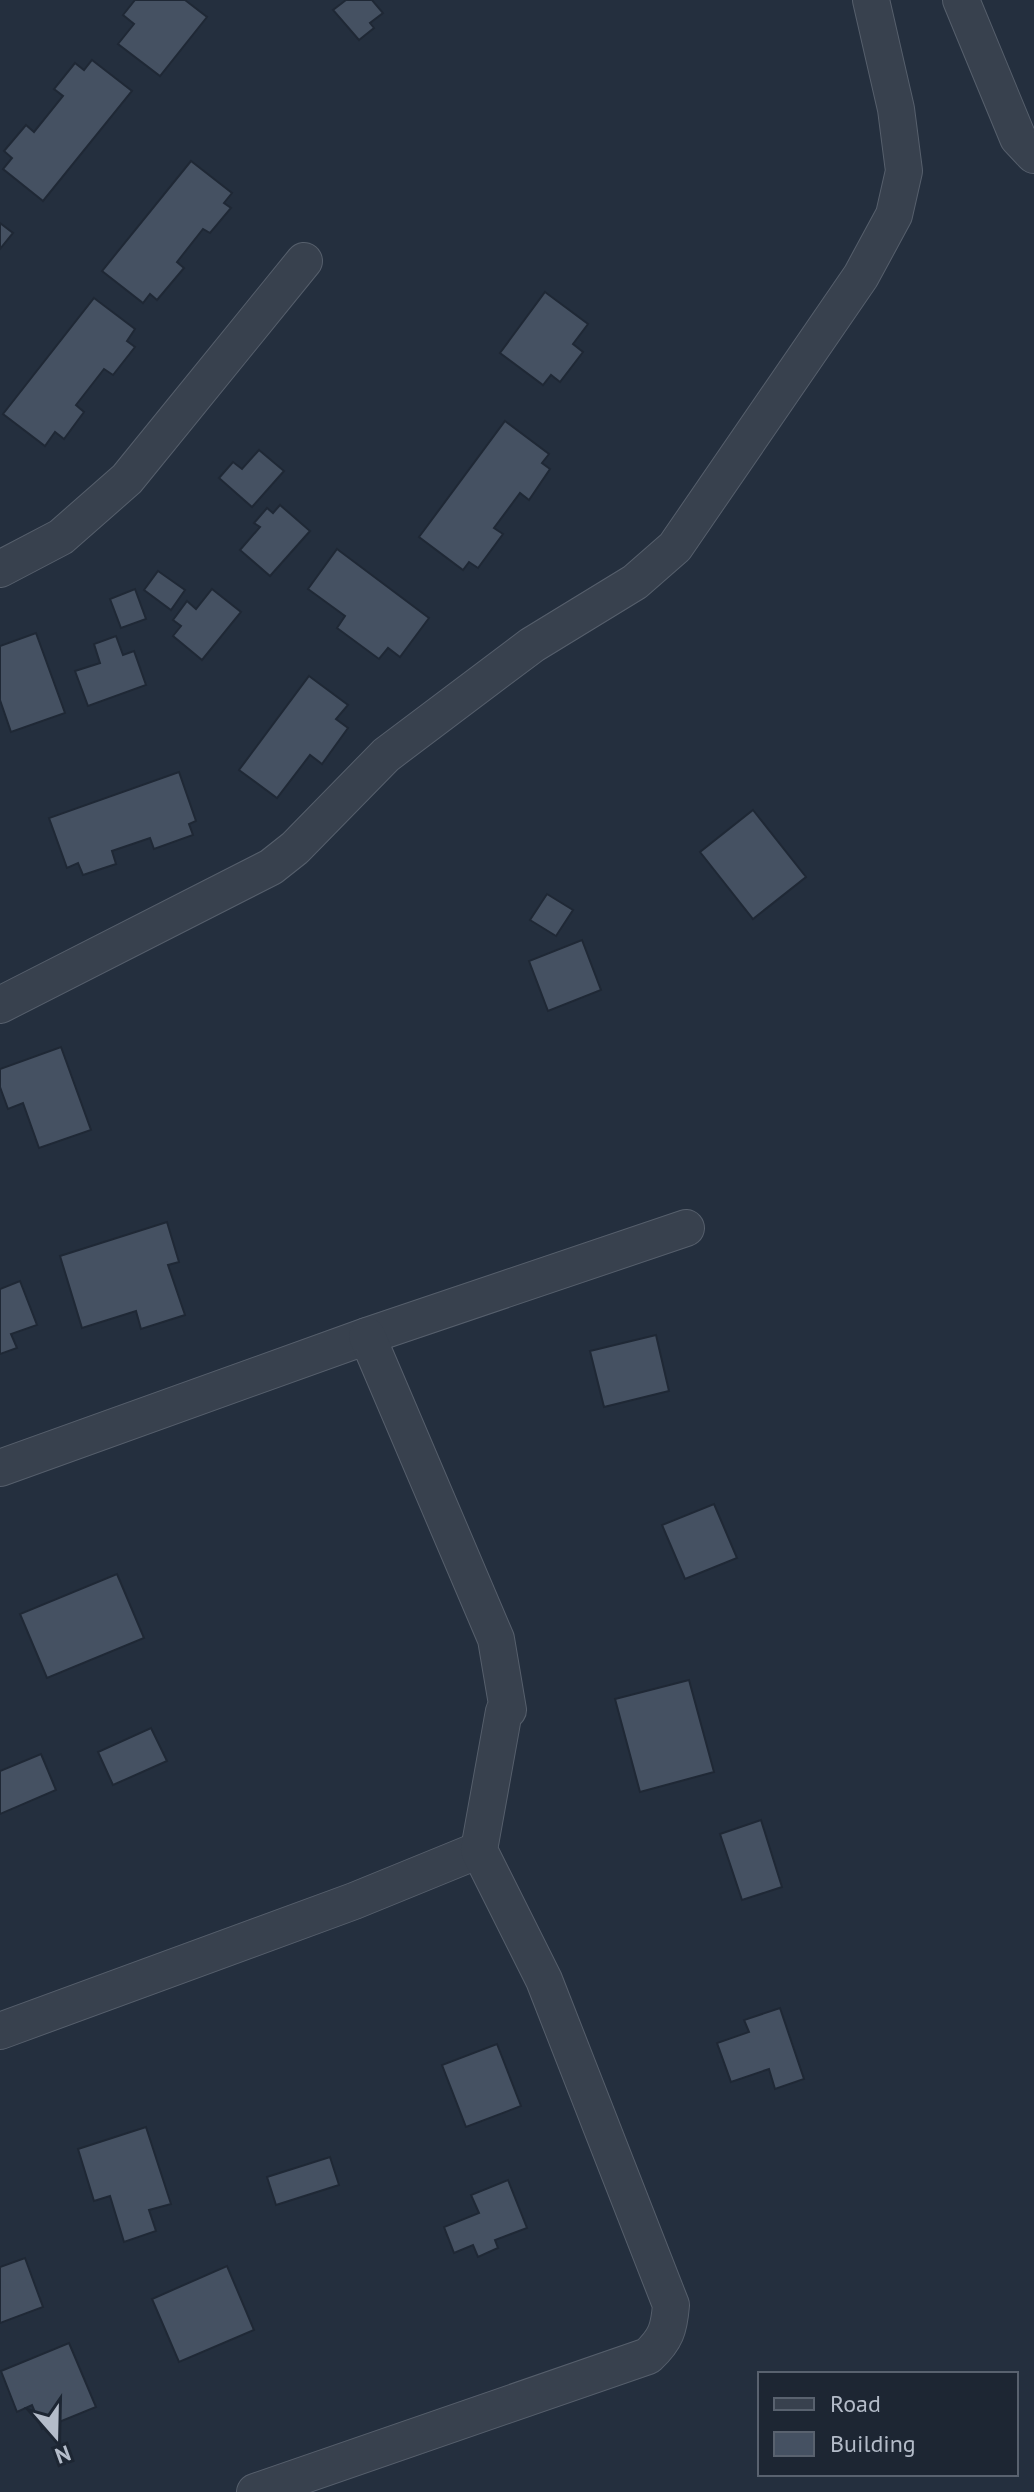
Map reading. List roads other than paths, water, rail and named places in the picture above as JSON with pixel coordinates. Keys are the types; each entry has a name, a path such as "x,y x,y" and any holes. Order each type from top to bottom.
{"street":[{"path":"0,1005 271,867 295,848 386,755 532,645 635,582 675,547 861,276 894,215 904,171 896,109 871,0"},
{"path":"961,0 1018,138 1034,155"},
{"path":"0,569 61,537 127,479 304,261"},
{"path":"0,1468 367,1336 686,1228"},
{"path":"255,2492 648,2356 667,2336 671,2305 544,1980 479,1850 504,1711 508,1710 504,1672 496,1639 367,1336"},
{"path":"0,2031 354,1901 479,1850"}]}
